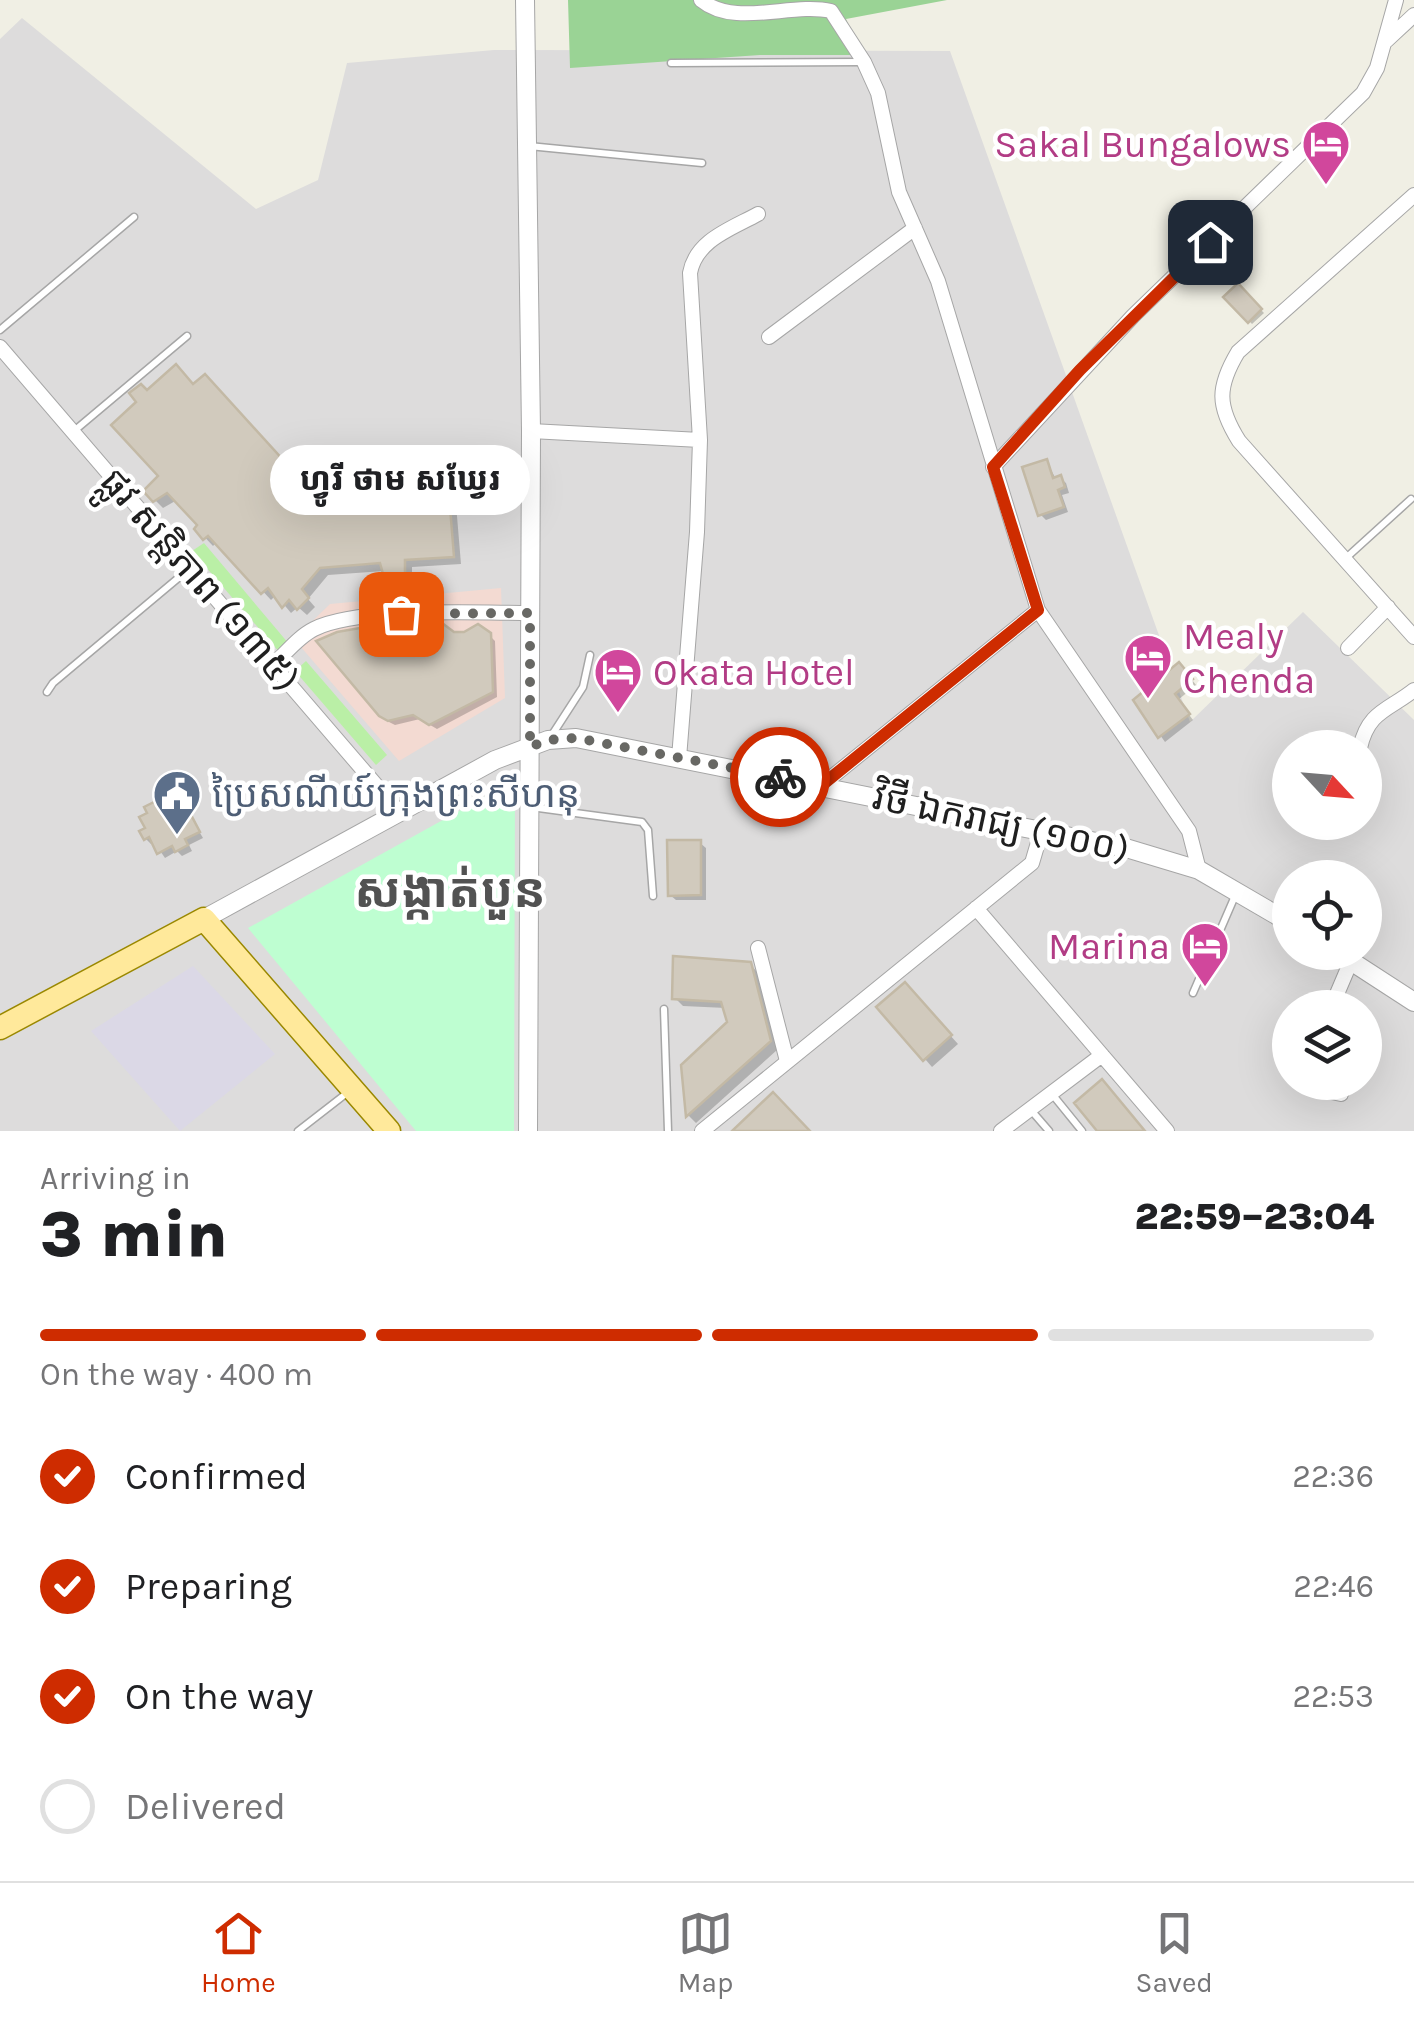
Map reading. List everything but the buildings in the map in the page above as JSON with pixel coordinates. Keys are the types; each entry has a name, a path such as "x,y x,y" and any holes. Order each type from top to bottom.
{"main road":[{"path":"0,1028 204,919 389,1131"}],"street":[{"path":"525,0 530,613 539,744 529,807 528,1131"},
{"path":"701,0 712,10 734,12 831,10 864,62 878,93 899,192 938,281 1038,610 1188,831 1199,870"},
{"path":"993,467 1133,316 1364,93 1386,42 1396,0"},
{"path":"1386,42 1414,16"},
{"path":"1414,195 1238,352 1224,376 1222,402 1226,420 1239,441 1414,636"},
{"path":"679,758 698,532 700,440 690,308 693,258 701,247 758,214"},
{"path":"769,337 915,228"},
{"name":"ផ្លូវ សន្តិភាព (១៣៥)","path":"0,347 400,813"},
{"path":"531,431 700,440"},
{"path":"1348,648 1388,608"},
{"path":"822,785 1038,610"},
{"path":"274,665 303,635 333,621 401,614 530,613"},
{"path":"1366,730 1379,711 1414,690"},
{"name":"វិថី ឯករាជ្យ (១០០)","path":"204,919 495,760 539,744 576,738 1126,848 1199,870 1272,912"},
{"path":"702,1131 1032,863 1042,829"},
{"path":"976,908 1166,1131"},
{"path":"758,948 787,1062"},
{"path":"1364,970 1414,1002"},
{"path":"1000,1131 1102,1055"}],"lane":[{"path":"671,63 864,62"},
{"path":"527,146 702,163"},
{"path":"0,330 134,217"},
{"path":"73,432 188,336"},
{"path":"1345,559 1412,499"},
{"path":"46,692 190,568"},
{"path":"539,744 583,687 590,655"},
{"path":"529,807 642,822 648,830 653,896"},
{"path":"1194,993 1238,890"},
{"path":"664,1009 668,1131"},
{"path":"298,1131 352,1089"},
{"path":"1051,1093 1077,1129"},
{"path":"1030,1109 1048,1131"}],"shaded area":[{"path":"22,18 256,209 318,180 347,63 494,50 950,51 1190,722 1303,612 1414,720 1414,1131 0,1131 0,39"},
{"path":"501,588 505,698 399,761 294,639 330,604"},
{"path":"193,966 275,1054 180,1131 91,1031"}],"green space":[{"path":"568,0 947,0 846,19 861,55 760,55 570,68"},
{"path":"204,543 289,644 280,653 192,551"},
{"path":"306,661 387,755 376,765 295,671"},
{"path":"515,780 514,1131 416,1131 248,928"}],"way so far":[{"path":"401,614 530,613 530,747 548,740 576,738 780,777"}],"place":[{"name":"Sakal Bungalows","path":"1326,186"},
{"name":"ហ្វូរី ថាម សឃ្វែរ","path":"401,614"},
{"name":"Mealy Chenda","path":"1148,700"},
{"name":"Okata Hotel","path":"618,714"},
{"name":"ប្រៃសណីយ៍ក្រុងព្រះសីហនុ","path":"177,836"},
{"name":"Marina","path":"1205,988"}],"district":[{"name":"សង្កាត់បួន","path":"450,891"}],"route":[{"path":"780,777 822,785 1038,610 993,467 1080,370 1210,242"}]}
